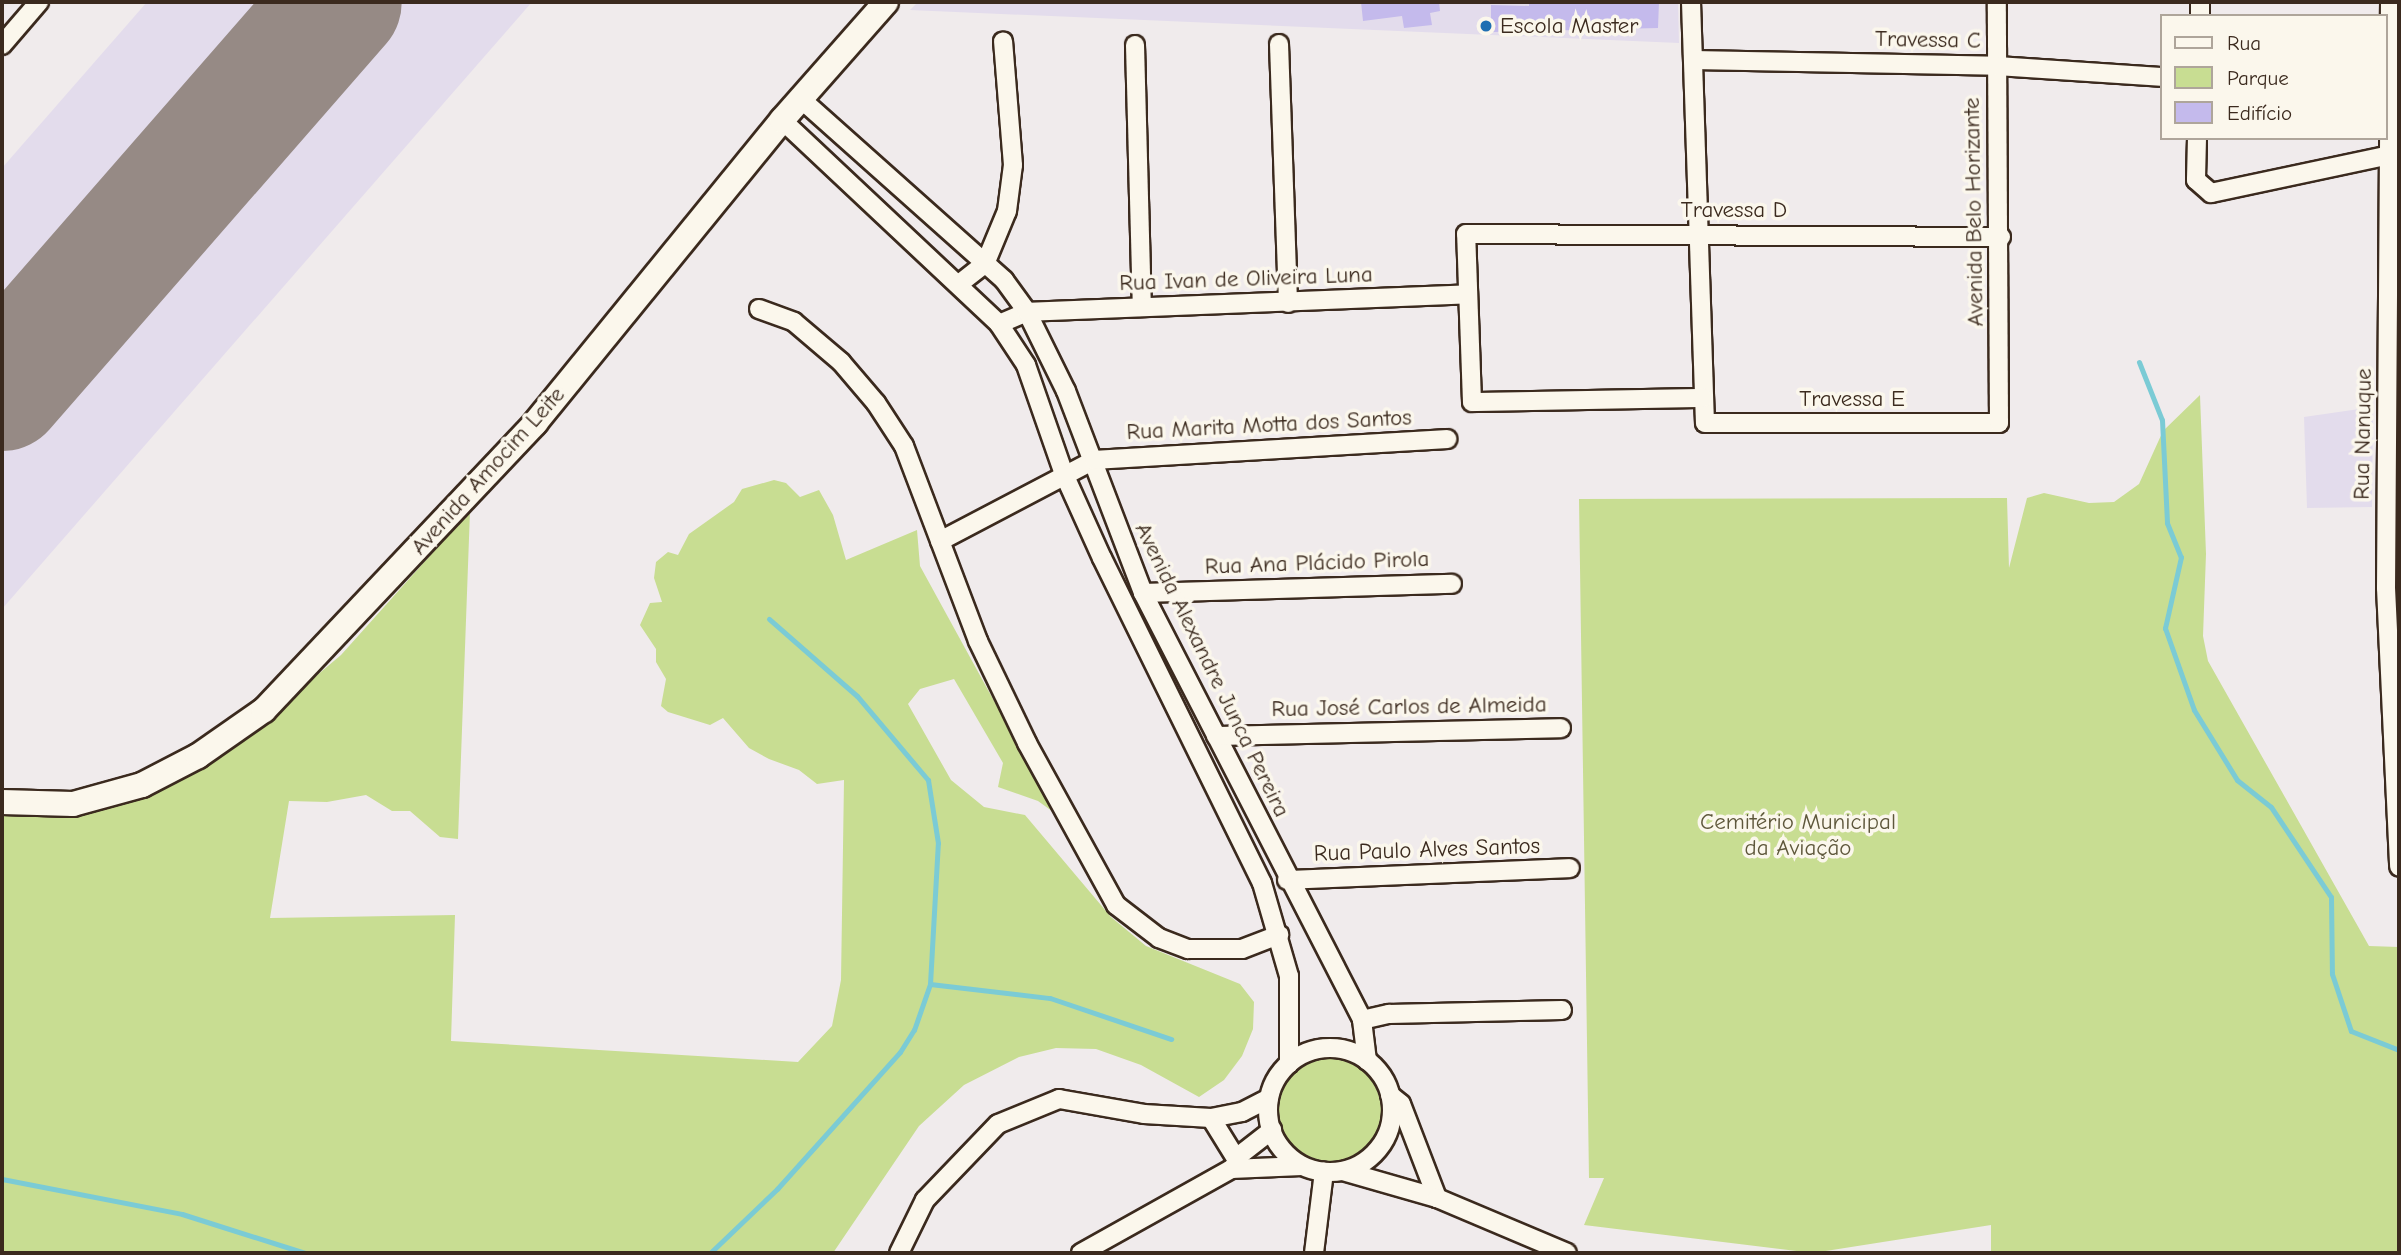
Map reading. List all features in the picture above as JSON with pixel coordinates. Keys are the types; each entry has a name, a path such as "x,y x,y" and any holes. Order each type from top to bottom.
{"street":[{"path":"2,45 39,2"},
{"name":"Avenida Amocim Leite","path":"2,802 73,804 142,785 198,756 264,709 535,423 782,120 886,2"},
{"path":"1467,294 1472,402 1703,398 1701,234 1691,2"},
{"name":"Avenida Belo Horizante","path":"1997,2 2001,237 1999,423"},
{"name":"Rua Nanuque","path":"2391,11 2395,154 2393,587 2399,867"},
{"path":"959,284 985,264 1007,211 1013,165 1003,41"},
{"path":"1279,44 1288,303"},
{"path":"1135,45 1142,307"},
{"name":"Travessa C","path":"1693,60 1997,66 2160,77"},
{"name":"Avenida Alexandre Junca Pereira","path":"801,99 1004,280 1027,312 1094,460 1107,506 1143,593 1287,880 1362,1020 1367,1061"},
{"path":"782,120 999,324 1026,365 1064,474 1262,883 1289,976 1289,1064 1269,1098 1242,1112 1212,1118 1144,1114 1059,1099 998,1124 925,1200 899,1253"},
{"path":"2197,140 2196,180 2211,193 2395,154"},
{"name":"Travessa D","path":"1467,294 1466,234 2001,237"},
{"name":"Rua Ivan de Oliveira Luna","path":"1027,312 1467,294"},
{"path":"759,309 794,322 841,362 876,403 904,446 978,641 1027,743 1116,905 1158,938 1188,949 1242,949 1279,935"},
{"path":"999,324 1027,312"},
{"name":"Travessa E","path":"1703,398 1705,423 1999,423"},
{"name":"Rua Marita Motta dos Santos","path":"1094,460 1447,439"},
{"path":"940,541 1094,460"},
{"name":"Rua Ana Plácido Pirola","path":"1143,593 1452,584"},
{"name":"Rua José Carlos de Almeida","path":"1216,736 1561,728"},
{"name":"Rua Paulo Alves Santos","path":"1287,880 1570,868"},
{"path":"1362,1020 1389,1014 1562,1010"},
{"path":"1289,1064 1327,1049 1367,1061 1390,1095 1401,1104 1437,1198"},
{"path":"1343,1171 1369,1158 1386,1136 1390,1095"},
{"path":"1269,1098 1272,1130 1281,1148 1302,1166"},
{"path":"1212,1118 1238,1162"},
{"path":"1081,1253 1238,1162 1272,1130"},
{"path":"1238,1162 1302,1166 1325,1172 1343,1171 1437,1198 1566,1253"},
{"path":"1314,1253 1325,1172"}],"shaded area":[{"path":"147,2 532,2 2,609 2,168"},
{"name":"Escola Master","path":"918,2 1678,2 1679,43 910,10"},
{"path":"2373,407 2372,507 2307,508 2304,417"}],"green space":[{"name":"Cemitério Municipal da Aviação","path":"2200,395 2206,554 2203,636 2208,661 2369,946 2399,947 2399,1253 1991,1253 1991,1225 1813,1253 1584,1225 1604,1178 1589,1178 1579,499 2007,498 2009,568 2027,498 2044,493 2089,503 2114,502 2139,484 2163,431"},
{"path":"774,480 786,483 800,497 819,490 833,515 846,560 917,530 920,566 1056,814 1038,801 998,787 1003,763 954,679 920,689 908,704 951,780 984,807 1025,815 1111,917 1146,946 1240,984 1254,1002 1253,1029 1242,1056 1224,1080 1199,1097 1141,1065 1096,1049 1056,1048 1019,1057 964,1085 919,1126 833,1253 2,1253 2,808 194,771 226,752 341,655 470,511 458,839 440,837 410,811 392,811 366,795 327,802 289,801 270,918 455,915 451,1041 798,1062 832,1026 841,980 844,780 817,784 799,770 749,748 723,718 710,725 668,712 661,706 666,679 656,662 656,649 640,625 650,603 662,602 654,578 656,562 668,552 678,555 689,534 734,502 742,489"},
{"path":"1330,1059 1350,1063 1366,1074 1377,1090 1381,1110 1377,1130 1366,1146 1350,1157 1330,1161 1310,1157 1294,1146 1283,1130 1279,1110 1283,1090 1294,1074 1310,1063"}],"building":[{"path":"1361,2 1439,2 1440,11 1430,13 1432,25 1404,28 1402,16 1363,21"},
{"path":"1529,2 1659,2 1658,28 1491,32 1491,5 1529,6"}],"waterway":[{"path":"2139,362 2162,420 2167,523 2181,557 2165,628 2194,710 2237,780 2271,807 2331,897 2332,974 2351,1031 2399,1050"},
{"path":"710,1253 777,1189 900,1052 914,1030 930,984 938,843 928,780 857,696 769,619"},
{"path":"930,984 1050,998 1171,1039"},
{"path":"2,1179 182,1214 305,1253"}],"runway":[{"path":"2,388 339,2"}],"place":[{"name":"Escola Master","path":"1486,26"}]}
